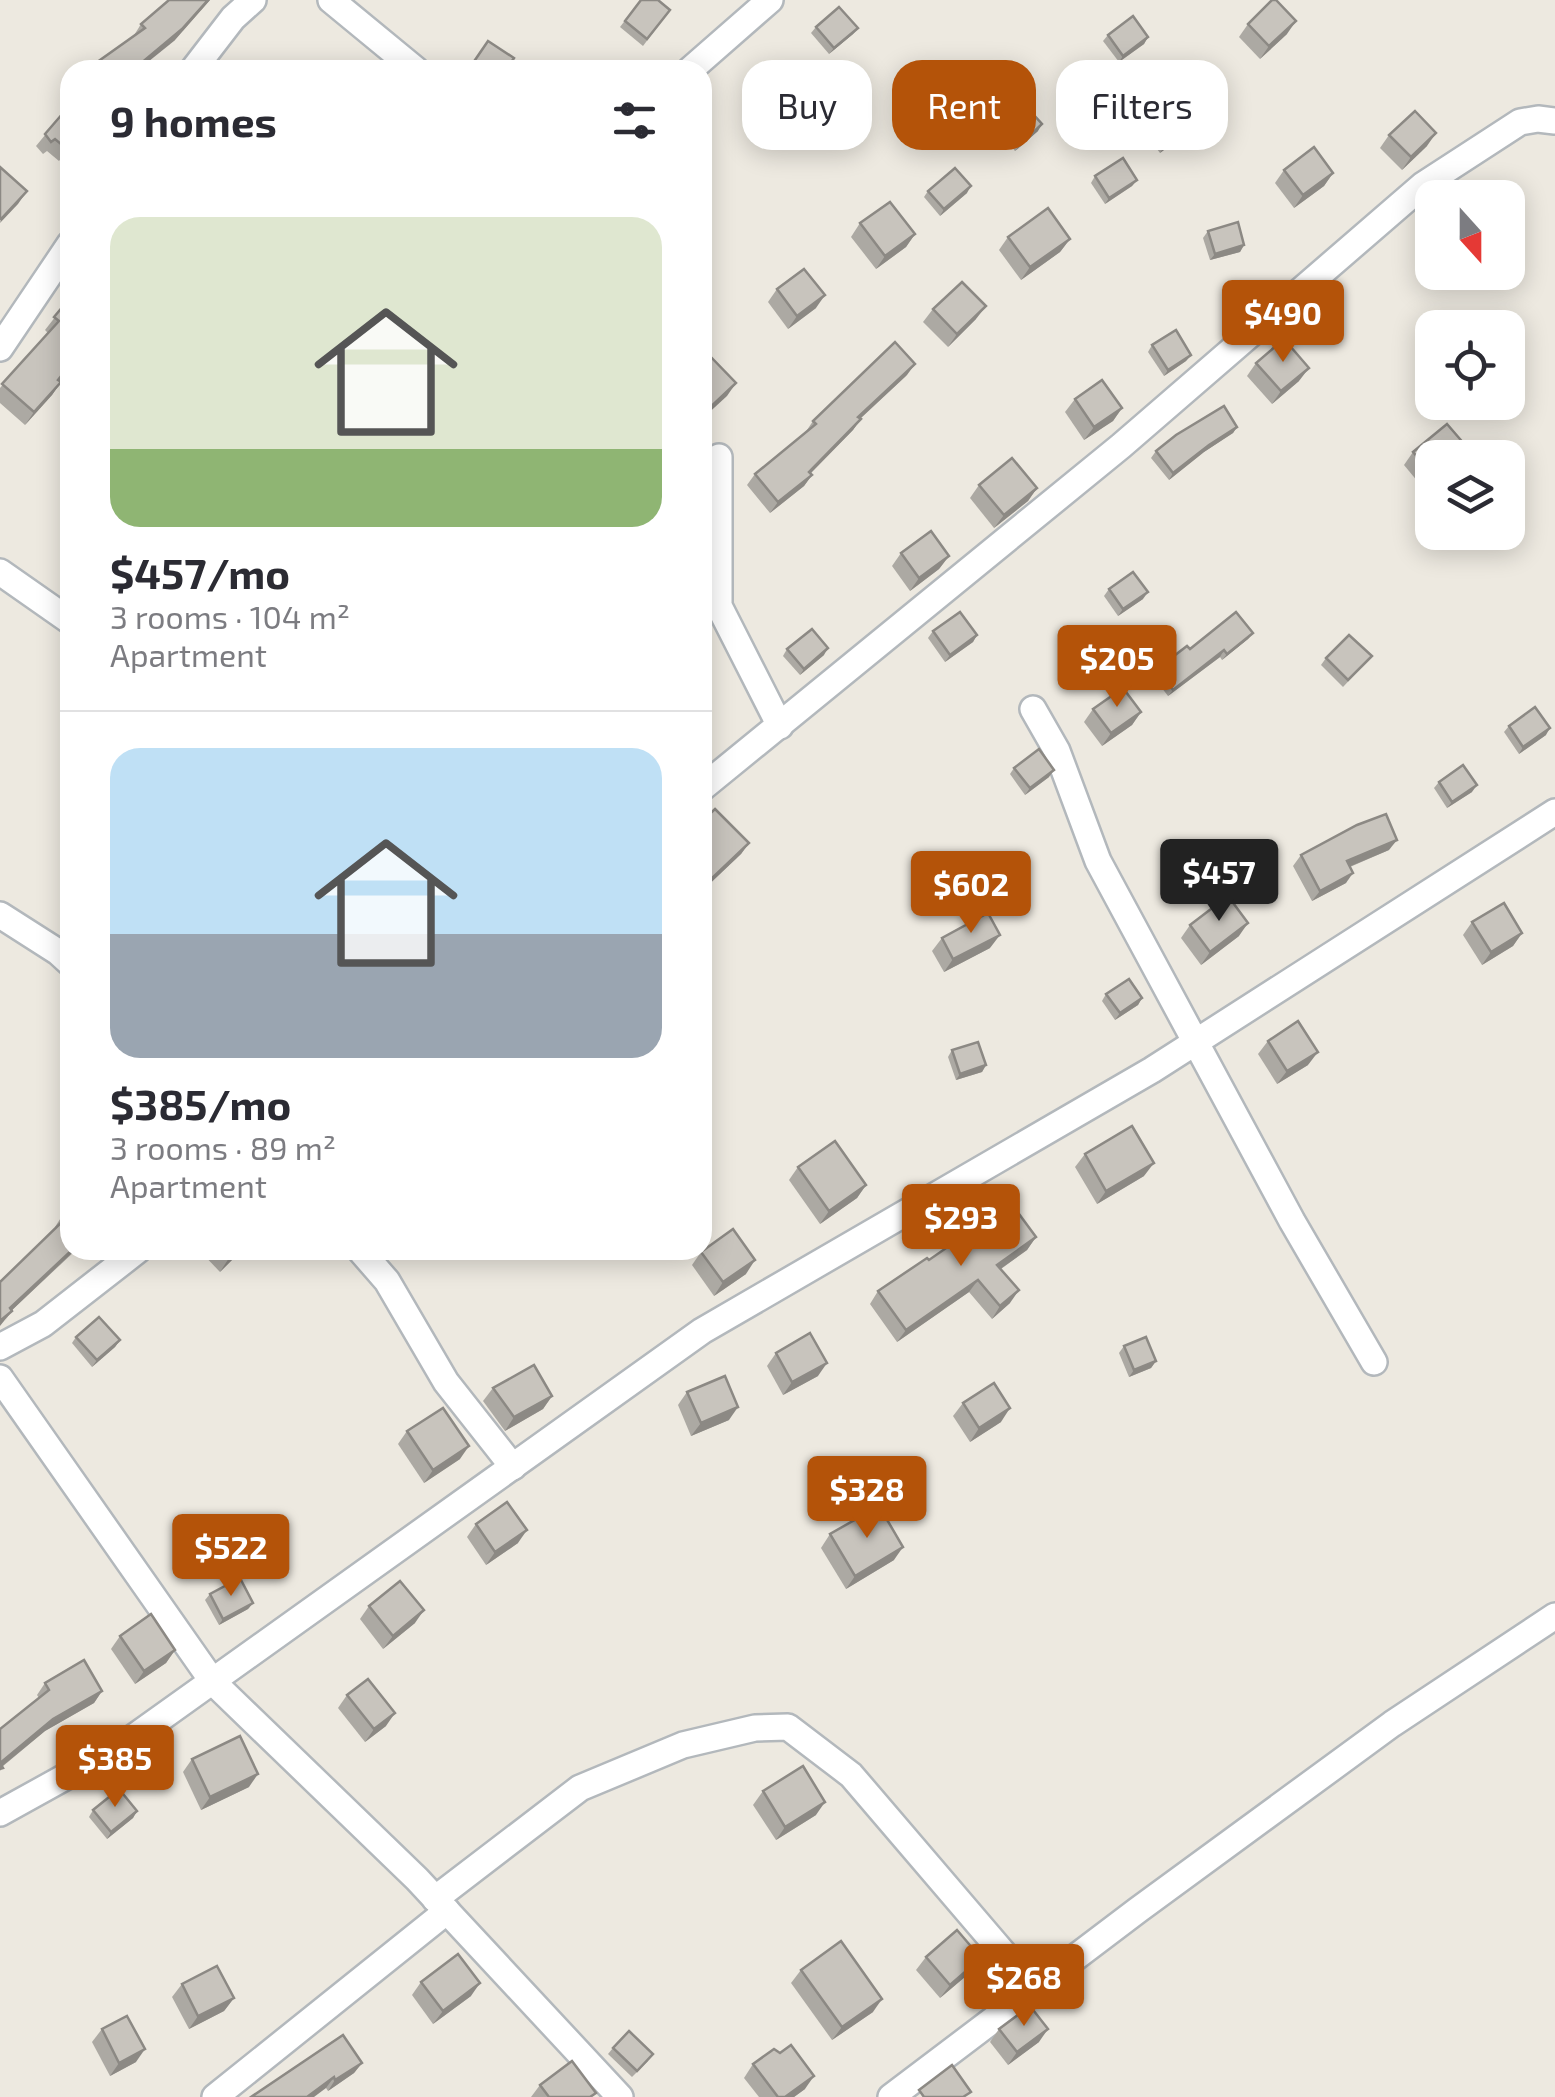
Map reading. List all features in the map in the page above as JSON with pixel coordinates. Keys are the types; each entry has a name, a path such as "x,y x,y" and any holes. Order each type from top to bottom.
{"street":[{"path":"200,60 232,18 253,0"},
{"path":"332,0 404,60"},
{"path":"701,60 770,0"},
{"path":"712,780 1121,446 1423,185 1520,122 1538,118 1555,121"},
{"path":"0,348 60,259"},
{"path":"719,457 719,606 780,726"},
{"path":"0,572 60,614"},
{"path":"1032,709 1057,751 1098,861 1292,1221 1374,1362"},
{"path":"0,1813 123,1745 702,1332 1152,1070 1555,812"},
{"path":"0,915 60,954"},
{"path":"0,1347 42,1324 125,1260"},
{"path":"368,1260 386,1281 446,1382 513,1466"},
{"path":"0,1378 214,1682 441,1905 620,2097"},
{"path":"891,2097 1392,1724 1555,1616"},
{"path":"214,2097 580,1788 683,1745 755,1728 788,1727 851,1776 1034,1989"}],"building":[{"path":"169,0 208,0 182,29 145,60 100,60 145,28 141,24"},
{"path":"641,0 658,0 670,10 647,39 625,21"},
{"path":"1272,0 1296,21 1269,46 1248,24"},
{"path":"839,7 858,28 834,48 816,27"},
{"path":"1133,16 1148,37 1123,56 1108,35"},
{"path":"488,41 514,58 513,60 475,60"},
{"path":"1415,111 1436,133 1411,157 1389,135"},
{"path":"60,117 60,143 55,139 51,142 45,134"},
{"path":"1314,147 1333,173 1303,195 1284,170"},
{"path":"1123,158 1137,180 1109,198 1095,176"},
{"path":"0,167 27,191 1,219 0,219"},
{"path":"955,168 971,186 944,209 928,191"},
{"path":"890,202 915,234 885,256 860,223"},
{"path":"1048,208 1070,239 1030,267 1008,237"},
{"path":"1238,222 1244,245 1215,254 1208,231"},
{"path":"804,269 825,295 797,316 777,289"},
{"path":"962,282 986,306 957,334 933,309"},
{"path":"60,310 60,383 34,412 2,384 59,321 54,317"},
{"path":"1176,330 1191,355 1168,370 1152,345"},
{"path":"1284,339 1309,368 1281,391 1256,363"},
{"path":"895,342 915,364 858,417 861,419 809,472 812,475 778,502 755,474 816,424 813,421"},
{"path":"712,358 736,383 712,406"},
{"path":"1102,380 1122,408 1094,427 1075,399"},
{"path":"1224,406 1237,427 1173,473 1156,451"},
{"path":"1447,424 1461,440 1428,440"},
{"path":"1012,458 1037,488 1004,515 979,485"},
{"path":"931,531 949,556 919,578 901,553"},
{"path":"1133,572 1148,592 1123,609 1109,589"},
{"path":"960,612 977,635 950,655 933,631"},
{"path":"1236,612 1253,633 1173,690 1157,669 1187,646 1190,649"},
{"path":"812,629 828,648 804,669 787,649"},
{"path":"1349,635 1372,656 1348,680 1326,658"},
{"path":"1123,688 1141,712 1111,733 1093,709"},
{"path":"1535,707 1550,728 1523,747 1509,726"},
{"path":"1039,749 1054,770 1030,788 1014,768"},
{"path":"1463,765 1477,785 1452,802 1439,782"},
{"path":"715,809 749,843 712,878"},
{"path":"1386,814 1397,840 1347,861 1353,873 1320,891 1301,855"},
{"path":"1228,896 1248,923 1210,952 1190,925"},
{"path":"1504,903 1522,933 1491,952 1472,922"},
{"path":"988,913 1000,935 953,959 942,938"},
{"path":"1129,979 1142,998 1120,1013 1106,994"},
{"path":"1298,1021 1318,1052 1287,1071 1268,1041"},
{"path":"978,1042 986,1065 960,1074 952,1050"},
{"path":"1132,1126 1154,1163 1106,1191 1085,1154"},
{"path":"835,1141 866,1185 829,1211 798,1167"},
{"path":"1011,1203 1036,1237 997,1265 1019,1290 1000,1306 978,1280 906,1330 878,1291"},
{"path":"60,1224 61,1260 0,1321 0,1282"},
{"path":"733,1229 755,1260 723,1282 707,1260 712,1260 712,1244"},
{"path":"99,1317 120,1340 97,1360 76,1337"},
{"path":"810,1333 827,1363 792,1382 776,1353"},
{"path":"1146,1337 1156,1361 1134,1370 1124,1346"},
{"path":"534,1365 552,1396 514,1417 493,1388"},
{"path":"725,1376 738,1407 701,1423 687,1392"},
{"path":"994,1383 1010,1408 979,1428 963,1403"},
{"path":"443,1408 469,1446 433,1470 407,1431"},
{"path":"507,1502 527,1530 495,1552 476,1524"},
{"path":"879,1506 903,1547 855,1576 830,1534"},
{"path":"240,1578 253,1603 223,1619 210,1594"},
{"path":"400,1581 424,1610 393,1636 369,1606"},
{"path":"151,1614 175,1650 144,1671 120,1636"},
{"path":"84,1660 102,1691 53,1719 0,1763 0,1729 49,1690 45,1683"},
{"path":"368,1679 395,1713 374,1729 347,1695"},
{"path":"240,1736 258,1774 210,1797 192,1759"},
{"path":"803,1766 825,1802 785,1827 763,1791"},
{"path":"119,1789 137,1811 111,1832 93,1810"},
{"path":"957,1930 981,1958 950,1985 926,1957"},
{"path":"841,1941 882,1999 842,2027 801,1970"},
{"path":"458,1954 480,1983 443,2011 421,1982"},
{"path":"217,1966 234,1998 198,2016 182,1984"},
{"path":"1030,2006 1048,2029 1017,2052 999,2029"},
{"path":"127,2016 145,2049 119,2063 102,2029"},
{"path":"629,2031 653,2054 637,2071 613,2048"},
{"path":"343,2035 362,2063 307,2097 251,2097"},
{"path":"791,2045 814,2076 785,2097 778,2097 753,2064 774,2049 780,2053"},
{"path":"572,2061 596,2093 590,2097 549,2097 540,2085"},
{"path":"952,2065 971,2092 963,2097 924,2097 919,2090"}]}
